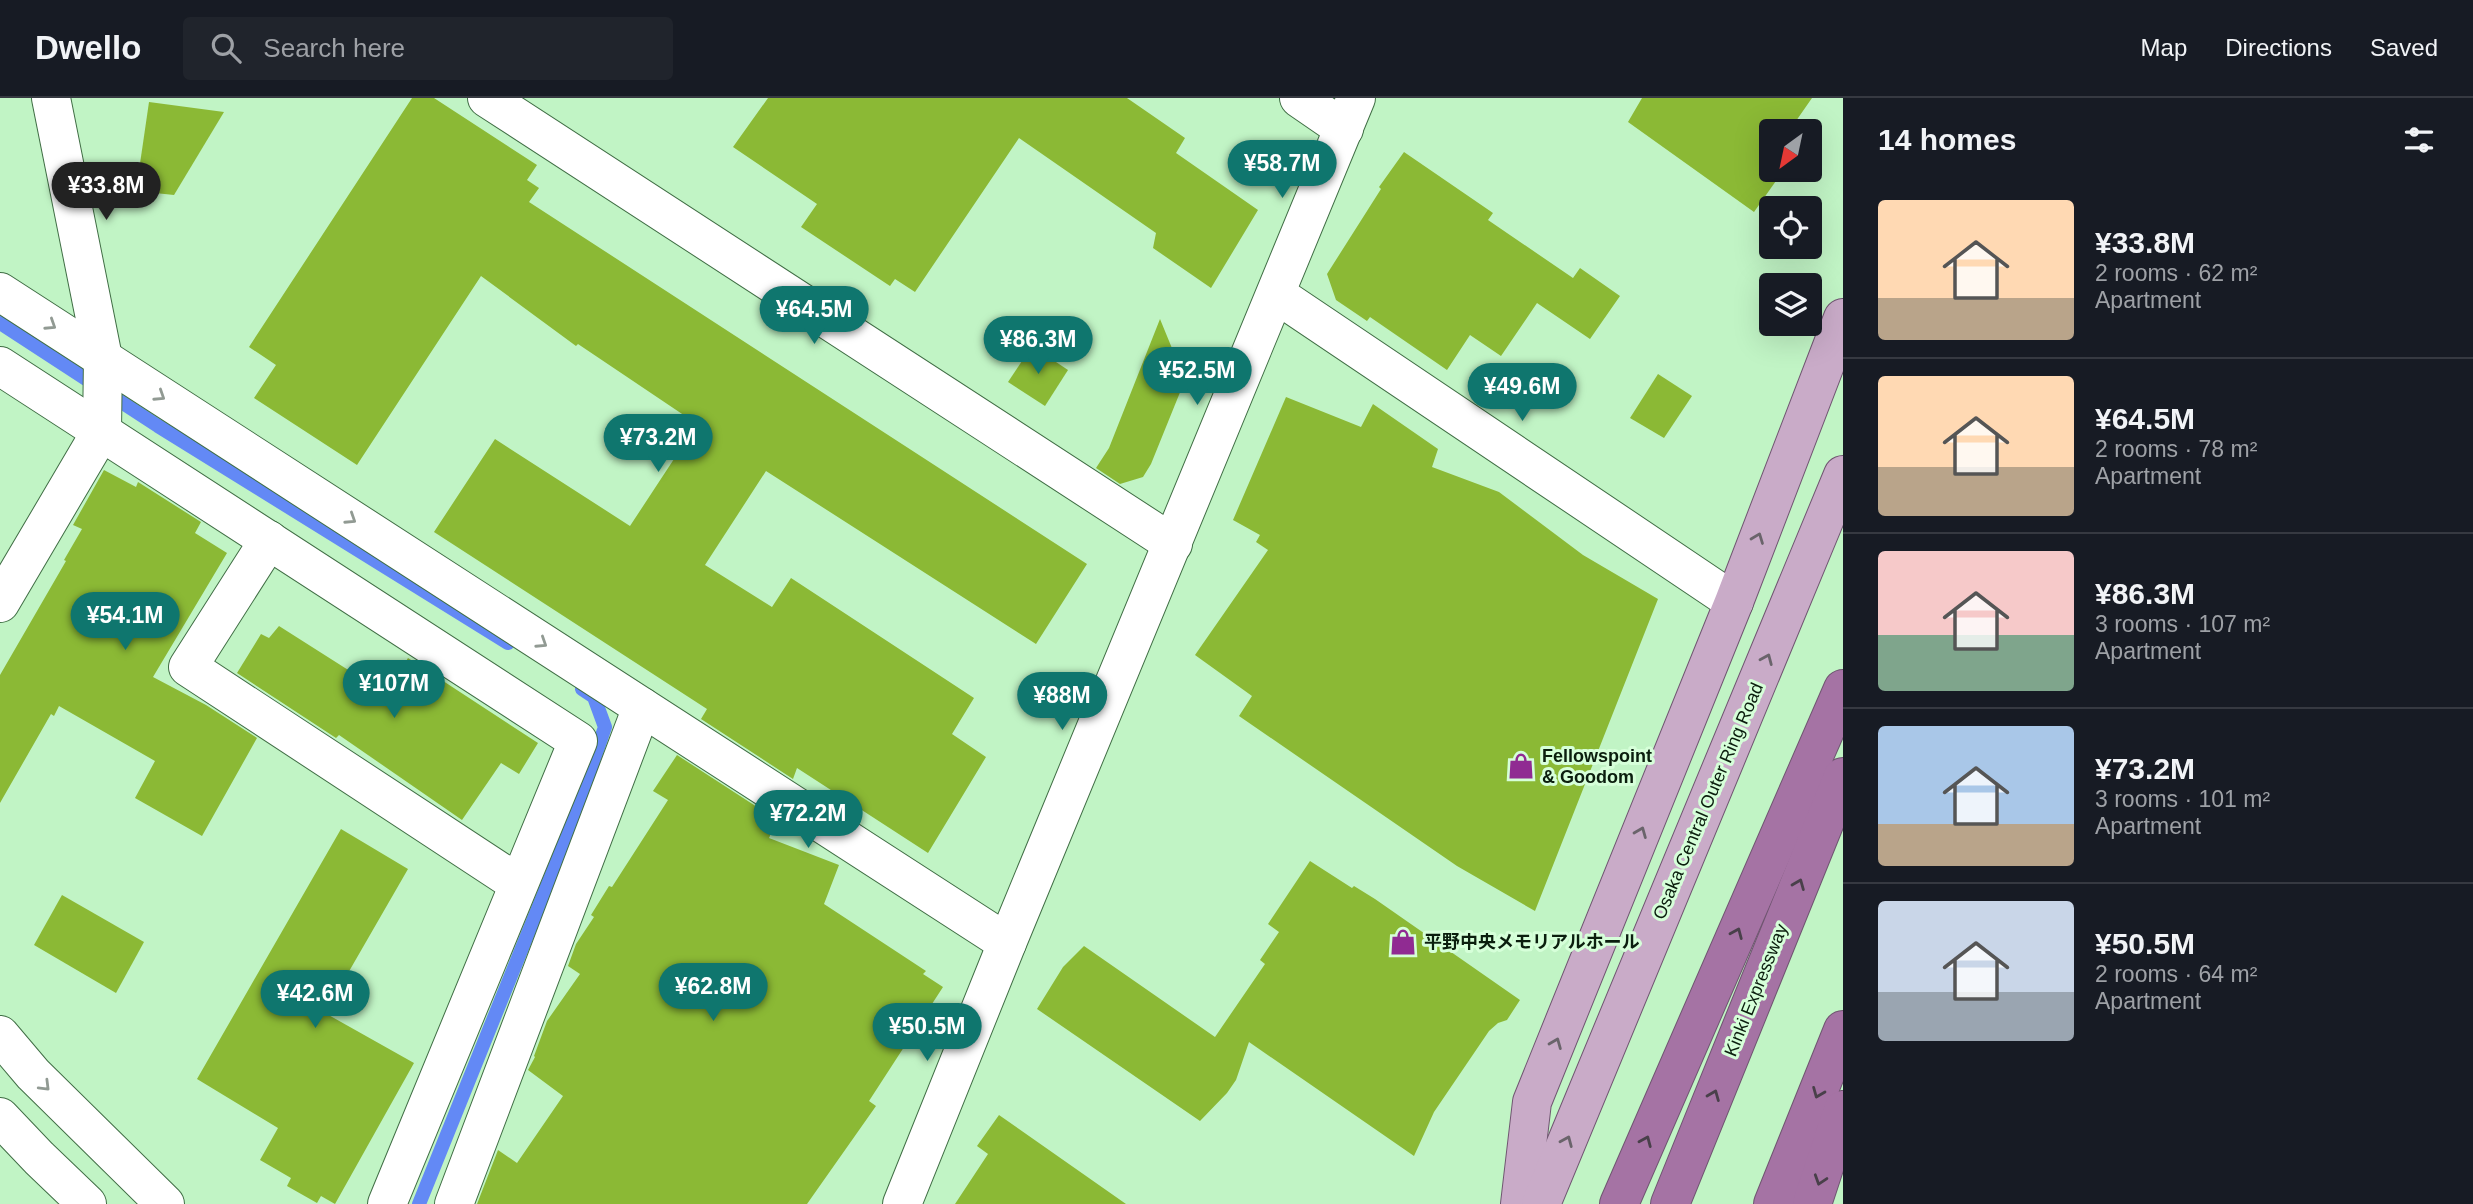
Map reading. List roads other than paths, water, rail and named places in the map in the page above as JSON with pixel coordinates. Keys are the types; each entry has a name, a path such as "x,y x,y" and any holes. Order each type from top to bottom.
{"highway":[{"path":"1619,1204 1843,689"},
{"name":"Kinki Expressway","path":"1670,1204 1843,777"},
{"path":"1773,1204 1843,1030"},
{"path":"1812,1204 1843,1110"}],"main road":[{"path":"1520,1204 1532,1102 1734,602 1843,318"},
{"name":"Osaka Central Outer Ring Road","path":"1541,1204 1843,475"}],"street":[{"path":"0,603 102,430 103,358 51,98"},
{"path":"487,98 1173,544"},
{"path":"902,1204 1350,113 1300,98"},
{"path":"0,292 1007,943"},
{"path":"1276,294 1734,602"},
{"path":"0,366 578,741 517,883 387,1204"},
{"path":"269,540 188,667 517,883"},
{"path":"454,1204 642,707"},
{"path":"0,1035 33,1074 165,1204"},
{"path":"0,1117 87,1204"}],"waterway":[{"path":"0,323 158,426 508,643"},
{"path":"419,1204 570,829 605,727 594,697 582,689"}],"place":[{"name":"Fellowspoint & Goodom","path":"1521,766"},
{"name":"平野中央メモリアルホール","path":"1403,942"}]}
